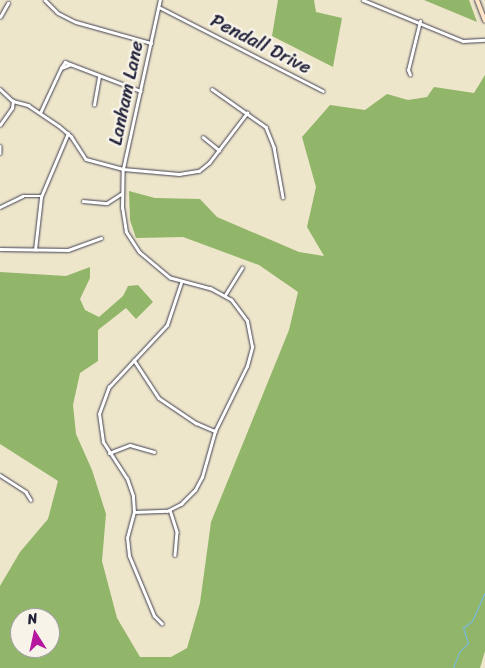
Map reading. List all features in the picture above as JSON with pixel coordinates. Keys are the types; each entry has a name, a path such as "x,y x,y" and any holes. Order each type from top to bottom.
{"main road":[{"path":"477,0 485,21"}],"street":[{"path":"45,0 58,13 76,22 151,43"},
{"name":"Lanham Lane","path":"160,0 123,169 123,222 128,237 139,252 163,274 181,283"},
{"path":"362,0 420,21 463,41 485,40"},
{"path":"0,17 8,3"},
{"name":"Pendall Drive","path":"159,8 323,91"},
{"path":"410,75 408,70 420,21"},
{"path":"40,113 49,100 61,68 69,65 141,90"},
{"path":"94,105 99,77"},
{"path":"0,89 13,101 28,105 68,133 86,159 123,169 179,174 199,171 219,150 247,114"},
{"path":"212,89 266,127 274,147 283,197"},
{"path":"0,125 12,108 13,101"},
{"path":"35,250 41,197 68,133"},
{"path":"203,138 219,150"},
{"path":"0,146 0,153"},
{"path":"83,201 107,203 122,194"},
{"path":"0,207 23,196 41,197"},
{"path":"0,249 75,248 101,238"},
{"path":"224,294 242,268"},
{"path":"134,512 170,510 195,490 207,461 215,431 247,366 252,347 245,316 224,294 181,283 167,325 109,387 100,407 101,434 109,453 130,485 134,512 127,538 128,553 154,616 162,624"},
{"path":"134,360 160,398 196,423 215,431"},
{"path":"109,453 130,445 154,452"},
{"path":"0,475 26,492 31,500"},
{"path":"170,510 178,535 175,555"}],"green space":[{"path":"278,0 314,0 316,12 342,18 333,67 272,36"},
{"path":"424,0 469,0 477,22"},
{"path":"485,75 485,651 480,668 0,668 0,586 20,552 48,519 58,481 0,444 0,272 66,276 90,267 90,278 80,299 85,310 99,317 123,296 128,286 138,285 153,302 136,319 126,308 98,330 98,361 80,373 73,405 76,434 92,470 106,514 102,561 117,618 140,657 171,657 187,648 200,603 211,522 289,330 298,292 259,265 183,237 136,238 130,220 129,191 155,198 200,199 217,217 299,252 324,256 307,227 316,187 302,137 330,105 365,110 387,94 408,100 427,97 434,87 474,93"}],"waterway":[{"path":"453,668 459,652 468,643 463,628 472,621 485,592"}]}
